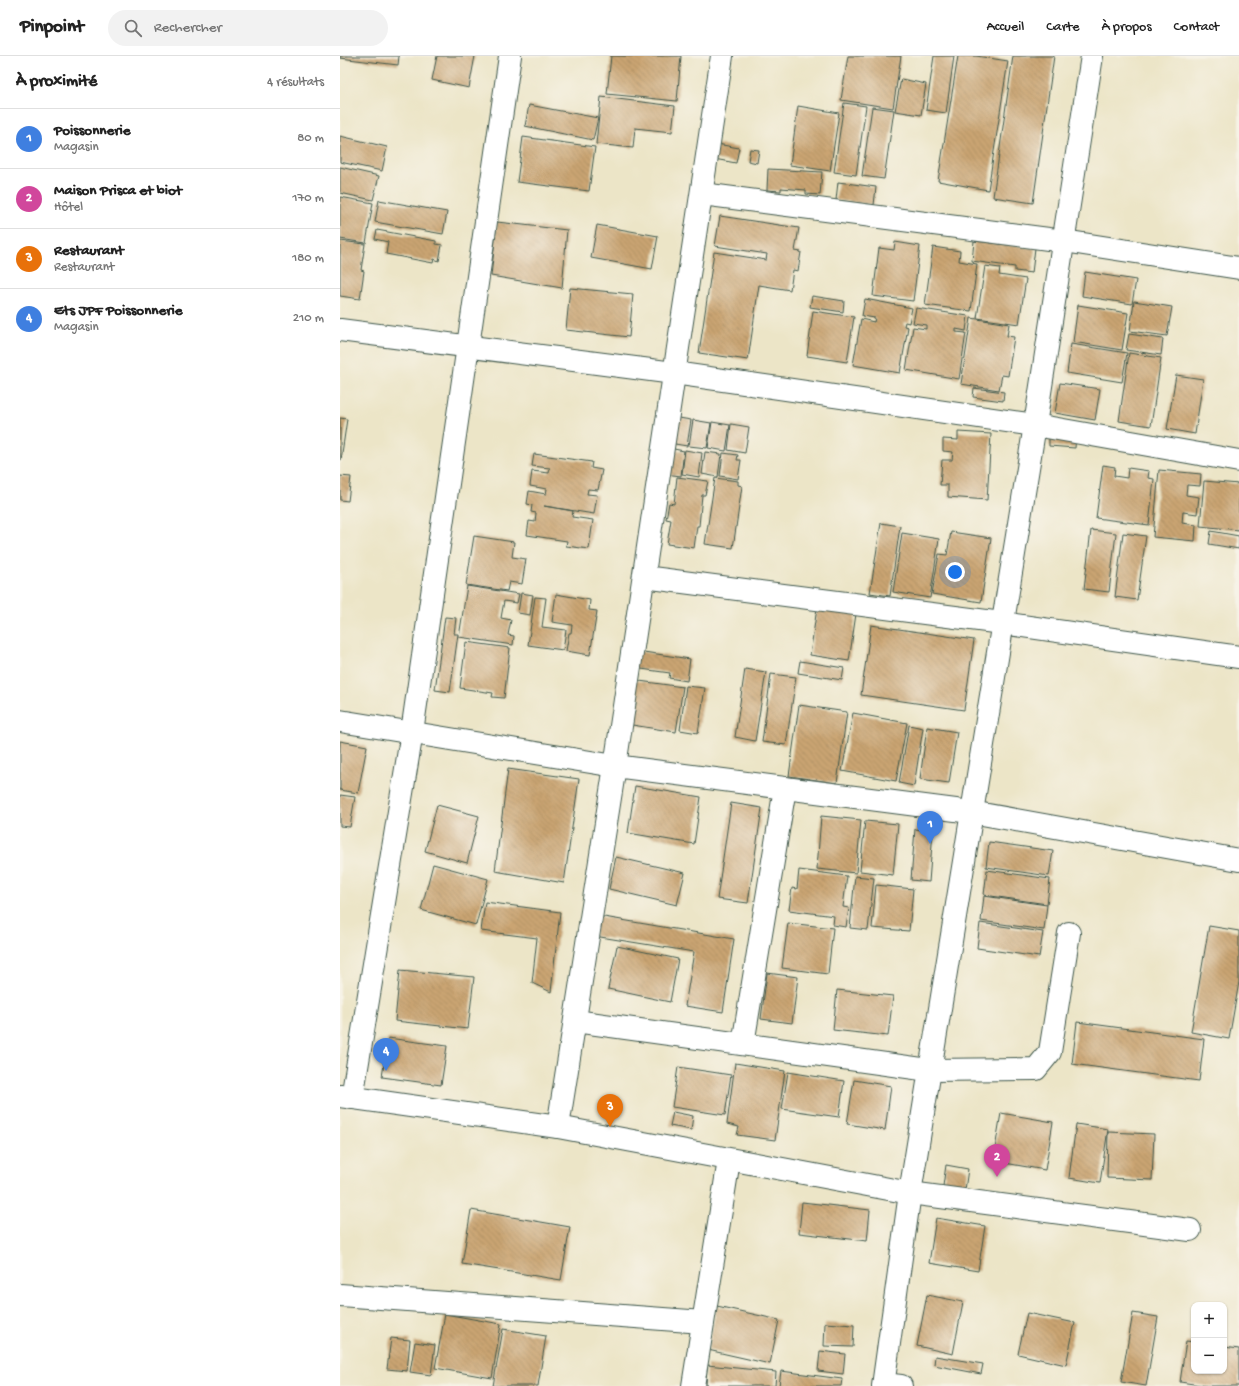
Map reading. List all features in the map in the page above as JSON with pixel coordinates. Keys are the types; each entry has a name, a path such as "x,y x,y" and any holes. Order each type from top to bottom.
{"street":[{"path":"510,56 412,732 346,1097 558,1127 910,1193 1190,1230"},
{"path":"558,1127 644,578 722,56"},
{"path":"889,1385 910,1193 1035,425 1092,56"},
{"path":"702,194 1064,241 1239,268"},
{"path":"340,330 674,373 1035,425 1239,460"},
{"path":"644,578 1002,623 1239,657"},
{"path":"340,721 615,766 971,812 1239,860"},
{"path":"742,1044 785,788"},
{"path":"575,1021 929,1070 1036,1070 1050,1052 1069,933"},
{"path":"693,1386 730,1160"},
{"path":"340,1295 703,1322"}],"building":[{"path":"340,56 399,56 398,65 340,58"},
{"path":"437,56 475,56 469,88 432,80"},
{"path":"611,56 681,56 677,101 607,94"},
{"path":"848,56 901,56 893,108 841,100"},
{"path":"934,56 954,56 946,113 926,110"},
{"path":"958,56 976,56 1008,61 988,190 938,181"},
{"path":"1013,56 1054,56 1033,203 993,197"},
{"path":"901,79 926,84 921,115 895,111"},
{"path":"601,97 675,106 672,132 635,128 633,148 596,144"},
{"path":"844,103 866,106 856,175 834,172"},
{"path":"529,105 598,118 593,140 525,126"},
{"path":"798,106 839,113 830,171 790,165"},
{"path":"872,107 894,110 884,179 862,176"},
{"path":"340,136 387,147 382,171 340,162"},
{"path":"523,137 595,147 589,191 517,182"},
{"path":"717,144 739,148 736,163 714,159"},
{"path":"750,149 759,150 757,163 748,161"},
{"path":"340,167 379,176 373,200 340,193"},
{"path":"768,169 822,172 820,195 806,194 806,190 781,188 781,191 767,190"},
{"path":"838,182 876,187 874,205 836,200"},
{"path":"340,197 373,203 366,243 340,239"},
{"path":"379,200 447,212 443,234 375,222"},
{"path":"720,216 799,228 795,251 801,252 798,271 793,270 790,290 759,285 748,360 699,353 714,252 766,260 767,254 715,246"},
{"path":"497,222 567,230 562,288 491,276"},
{"path":"597,225 658,236 652,269 591,258"},
{"path":"377,230 436,241 436,244 442,245 439,261 434,259 433,263 386,254 388,242 375,239"},
{"path":"340,241 365,244 361,270 364,271 360,299 340,296"},
{"path":"974,241 1035,248 1032,273 1015,271 1015,267 972,261"},
{"path":"895,242 920,246 913,301 873,296 879,248 894,250"},
{"path":"933,247 960,251 959,261 977,264 971,311 925,305"},
{"path":"985,266 1000,268 999,275 1026,279 1019,324 977,318"},
{"path":"1085,272 1136,280 1132,304 1082,296"},
{"path":"570,288 633,294 629,337 566,330"},
{"path":"812,296 844,301 843,312 810,307"},
{"path":"865,299 912,308 909,323 905,322 904,326 908,327 900,373 853,365 861,319 874,322 875,318 862,316"},
{"path":"1134,301 1172,307 1167,336 1130,331"},
{"path":"1078,305 1128,313 1122,350 1073,342"},
{"path":"916,308 968,316 966,331 956,329 956,332 966,333 959,379 906,370 913,327 926,329 926,325 913,323"},
{"path":"813,311 854,317 847,362 807,356"},
{"path":"971,318 1009,324 1007,336 1014,337 1008,376 1002,375 999,390 961,384"},
{"path":"1129,334 1163,339 1161,355 1126,350"},
{"path":"1071,344 1127,353 1122,382 1067,373"},
{"path":"1129,353 1161,358 1151,426 1119,421"},
{"path":"1176,375 1203,379 1195,434 1167,429"},
{"path":"1060,383 1100,389 1095,420 1055,413"},
{"path":"974,388 1004,392 1003,401 973,397"},
{"path":"673,417 691,420 687,446 669,443"},
{"path":"340,418 347,419 341,460 340,460"},
{"path":"693,420 711,423 707,448 689,446"},
{"path":"712,422 730,425 726,451 708,448"},
{"path":"731,424 749,427 745,453 728,450"},
{"path":"1049,431 1076,433 1075,448 1049,446"},
{"path":"958,432 991,434 987,500 948,497 948,485 940,485 942,460 952,460 953,452 943,451 943,439 958,440"},
{"path":"669,448 684,451 681,476 665,474"},
{"path":"685,450 702,453 699,477 682,474"},
{"path":"705,452 721,454 718,477 702,474"},
{"path":"723,453 738,455 737,460 741,460 738,479 720,476"},
{"path":"534,454 592,462 591,468 602,470 598,490 588,489 587,494 597,495 594,514 544,506 573,511 572,517 593,520 589,549 566,546 567,541 527,535 529,521 535,522 536,513 531,512 532,505 527,504 529,491 546,494 547,489 530,486 532,471 549,473 550,468 532,466"},
{"path":"1103,465 1115,467 1114,476 1127,478 1128,468 1149,471 1148,478 1154,479 1149,525 1096,518"},
{"path":"1159,470 1201,474 1200,486 1187,485 1186,495 1199,497 1197,514 1183,512 1182,523 1196,525 1195,541 1153,537"},
{"path":"340,476 351,477 348,501 340,500"},
{"path":"677,477 708,481 705,495 702,495 699,526 697,526 694,548 667,544 671,520 666,519 669,503 674,504"},
{"path":"715,478 738,481 738,485 742,486 733,548 705,544"},
{"path":"1204,481 1239,484 1239,530 1200,526"},
{"path":"881,523 900,526 890,596 870,593"},
{"path":"1091,530 1116,533 1109,592 1084,589"},
{"path":"1211,531 1239,536 1239,549 1209,544"},
{"path":"951,532 991,538 981,602 932,594 939,554 947,555"},
{"path":"902,533 939,539 930,598 893,592"},
{"path":"1123,533 1146,536 1137,600 1115,597"},
{"path":"474,536 514,542 512,557 526,559 522,584 509,582 507,591 466,585"},
{"path":"467,586 519,594 517,603 504,601 501,618 511,620 508,635 514,636 513,645 459,637"},
{"path":"521,593 533,595 530,615 518,613"},
{"path":"556,594 590,600 589,610 597,611 590,655 566,651 572,625 552,622"},
{"path":"535,597 546,598 542,627 566,630 563,650 528,645"},
{"path":"817,608 856,614 849,661 810,655"},
{"path":"445,617 456,618 454,634 458,634 450,692 435,690"},
{"path":"871,625 974,640 964,710 861,695"},
{"path":"466,642 510,648 504,698 492,697 493,693 460,688"},
{"path":"637,651 690,659 687,681 669,678 670,673 634,668"},
{"path":"800,661 844,668 842,680 798,673"},
{"path":"745,669 766,672 755,741 735,737"},
{"path":"771,674 796,677 786,745 762,742"},
{"path":"632,680 683,687 676,732 626,724"},
{"path":"686,686 705,688 698,733 680,730"},
{"path":"799,705 847,712 837,783 789,776"},
{"path":"853,713 907,723 896,781 842,771"},
{"path":"909,725 923,728 914,786 899,783"},
{"path":"927,727 957,732 949,783 920,779"},
{"path":"340,741 367,746 358,793 340,790"},
{"path":"508,769 579,779 564,883 495,871"},
{"path":"635,786 701,797 694,844 628,833"},
{"path":"340,795 355,797 350,827 340,826"},
{"path":"731,803 762,808 748,903 717,899"},
{"path":"437,805 479,816 467,863 425,851"},
{"path":"821,816 861,820 856,873 817,869"},
{"path":"865,821 898,824 893,875 860,871"},
{"path":"915,829 933,831 929,882 911,880"},
{"path":"989,842 1053,851 1049,876 986,867"},
{"path":"616,857 685,873 677,905 609,889"},
{"path":"433,864 488,879 476,925 421,910"},
{"path":"799,870 847,876 843,907 849,908 846,927 833,925 834,916 789,910 792,888 797,889"},
{"path":"987,870 1050,879 1047,904 984,895"},
{"path":"855,876 874,878 868,930 850,928"},
{"path":"876,885 913,889 909,931 872,928"},
{"path":"984,896 1047,905 1044,930 981,921"},
{"path":"485,902 560,912 551,992 532,983 537,938 481,931"},
{"path":"598,916 734,939 723,1012 685,1006 694,952 594,936"},
{"path":"788,923 833,928 828,974 782,968"},
{"path":"980,923 1043,932 1039,957 977,948"},
{"path":"1209,926 1239,931 1239,982 1229,1039 1191,1032"},
{"path":"617,946 678,959 670,1002 608,989"},
{"path":"400,970 474,977 468,1029 395,1021"},
{"path":"767,973 798,977 792,1023 761,1019"},
{"path":"837,990 893,996 888,1036 833,1030"},
{"path":"1077,1022 1204,1039 1199,1081 1072,1064"},
{"path":"388,1038 447,1046 441,1085 382,1077"},
{"path":"735,1063 785,1071 775,1140 737,1135 739,1127 727,1124"},
{"path":"678,1067 731,1075 725,1115 672,1107"},
{"path":"788,1072 844,1081 839,1117 782,1109"},
{"path":"854,1080 891,1086 885,1130 847,1124"},
{"path":"673,1112 693,1116 691,1130 670,1126"},
{"path":"1001,1113 1053,1122 1045,1170 993,1161"},
{"path":"1076,1124 1108,1129 1100,1183 1069,1178"},
{"path":"1108,1132 1154,1134 1152,1180 1107,1178"},
{"path":"946,1165 968,1169 965,1190 943,1186"},
{"path":"802,1202 870,1210 867,1241 799,1233"},
{"path":"471,1210 570,1227 561,1280 462,1264"},
{"path":"936,1218 985,1226 978,1271 929,1263"},
{"path":"927,1295 963,1302 953,1354 917,1346"},
{"path":"717,1306 779,1320 770,1364 708,1350"},
{"path":"1027,1313 1075,1323 1066,1365 1018,1354"},
{"path":"1133,1313 1158,1317 1146,1386 1121,1382"},
{"path":"445,1314 501,1324 492,1378 435,1368"},
{"path":"825,1323 854,1325 853,1347 824,1346"},
{"path":"503,1329 546,1336 538,1386 493,1386"},
{"path":"391,1338 410,1340 407,1371 387,1369"},
{"path":"1186,1341 1191,1342 1191,1374 1227,1374 1227,1347 1239,1349 1239,1386 1207,1386 1180,1382"},
{"path":"415,1342 435,1345 431,1375 410,1372"},
{"path":"820,1351 845,1354 843,1374 818,1371"},
{"path":"935,1356 983,1364 981,1374 934,1365"},
{"path":"707,1365 776,1372 775,1386 706,1386"},
{"path":"781,1371 842,1379 841,1386 779,1386"}],"place":[{"name":"Poissonnerie","path":"930,844"},
{"name":"Ets JPF Poissonnerie","path":"386,1071"},
{"name":"Restaurant","path":"610,1127"},
{"name":"Maison Prisca et biot","path":"997,1177"}]}
